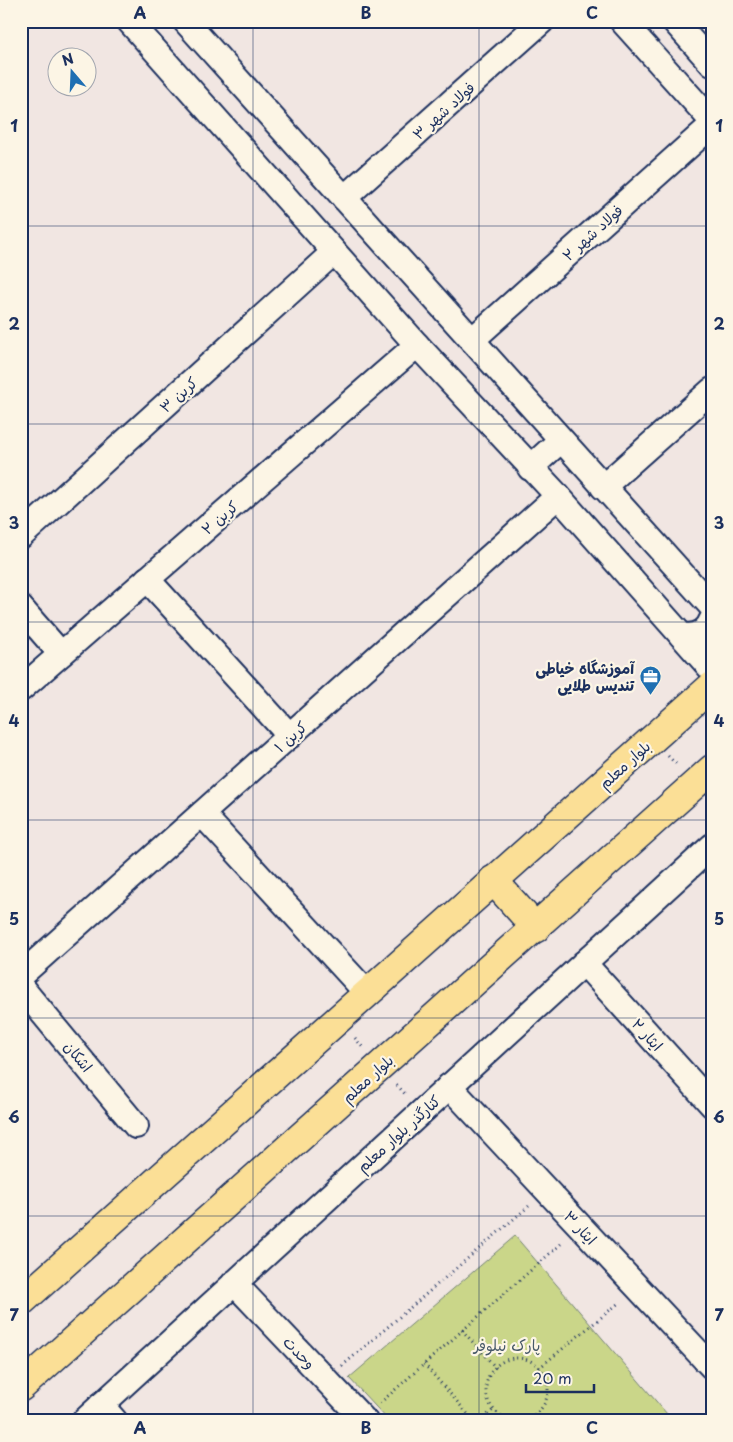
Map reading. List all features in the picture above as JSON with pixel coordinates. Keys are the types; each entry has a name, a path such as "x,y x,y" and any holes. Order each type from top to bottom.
{"main road":[{"name":"بلوار معلم","path":"21,1302 712,686"},
{"name":"بلوار معلم","path":"21,1386 712,769"},
{"path":"493,880 536,928"}],"street":[{"path":"129,21 334,252 530,468 558,496 712,670"},
{"path":"186,21 712,607"},
{"name":"فولاد شهر ۳","path":"344,198 542,21"},
{"path":"622,21 712,121"},
{"path":"674,21 712,64"},
{"name":"فولاد شهر ۲","path":"472,340 712,125"},
{"name":"کربن ۳","path":"21,536 334,252"},
{"name":"کربن ۲","path":"21,689 417,344"},
{"path":"603,487 712,390"},
{"path":"530,468 562,440"},
{"name":"کربن ۱","path":"21,975 558,496"},
{"path":"147,579 290,736"},
{"path":"21,608 61,654"},
{"path":"681,635 697,635 704,630 712,619"},
{"path":"202,814 367,993"},
{"name":"کنارگذر بلوار معلم","path":"100,1416 234,1283 711,849"},
{"name":"ایثار ۲","path":"584,963 712,1105"},
{"name":"اشکان","path":"21,987 136,1126"},
{"name":"ایثار ۳","path":"449,1086 712,1367"},
{"name":"وحدت","path":"234,1283 364,1419"}],"path":[{"path":"326,1380 547,1191"},
{"path":"364,1419 580,1227"},
{"path":"539,1368 637,1287"},
{"path":"462,1330 496,1368"},
{"path":"517,1358 534,1363 546,1376 548,1393 541,1410 526,1419 508,1420 493,1410 486,1394 488,1376 496,1368 500,1363 517,1358"},
{"path":"424,1364 474,1421"},
{"path":"480,1421 493,1410"}],"green space":[{"name":"پارک نیلوفر","path":"515,1236 673,1421 389,1421 349,1378"}],"place":[{"name":"آموزشگاه خیاطی تندیس طلایی","path":"650,695"}]}
